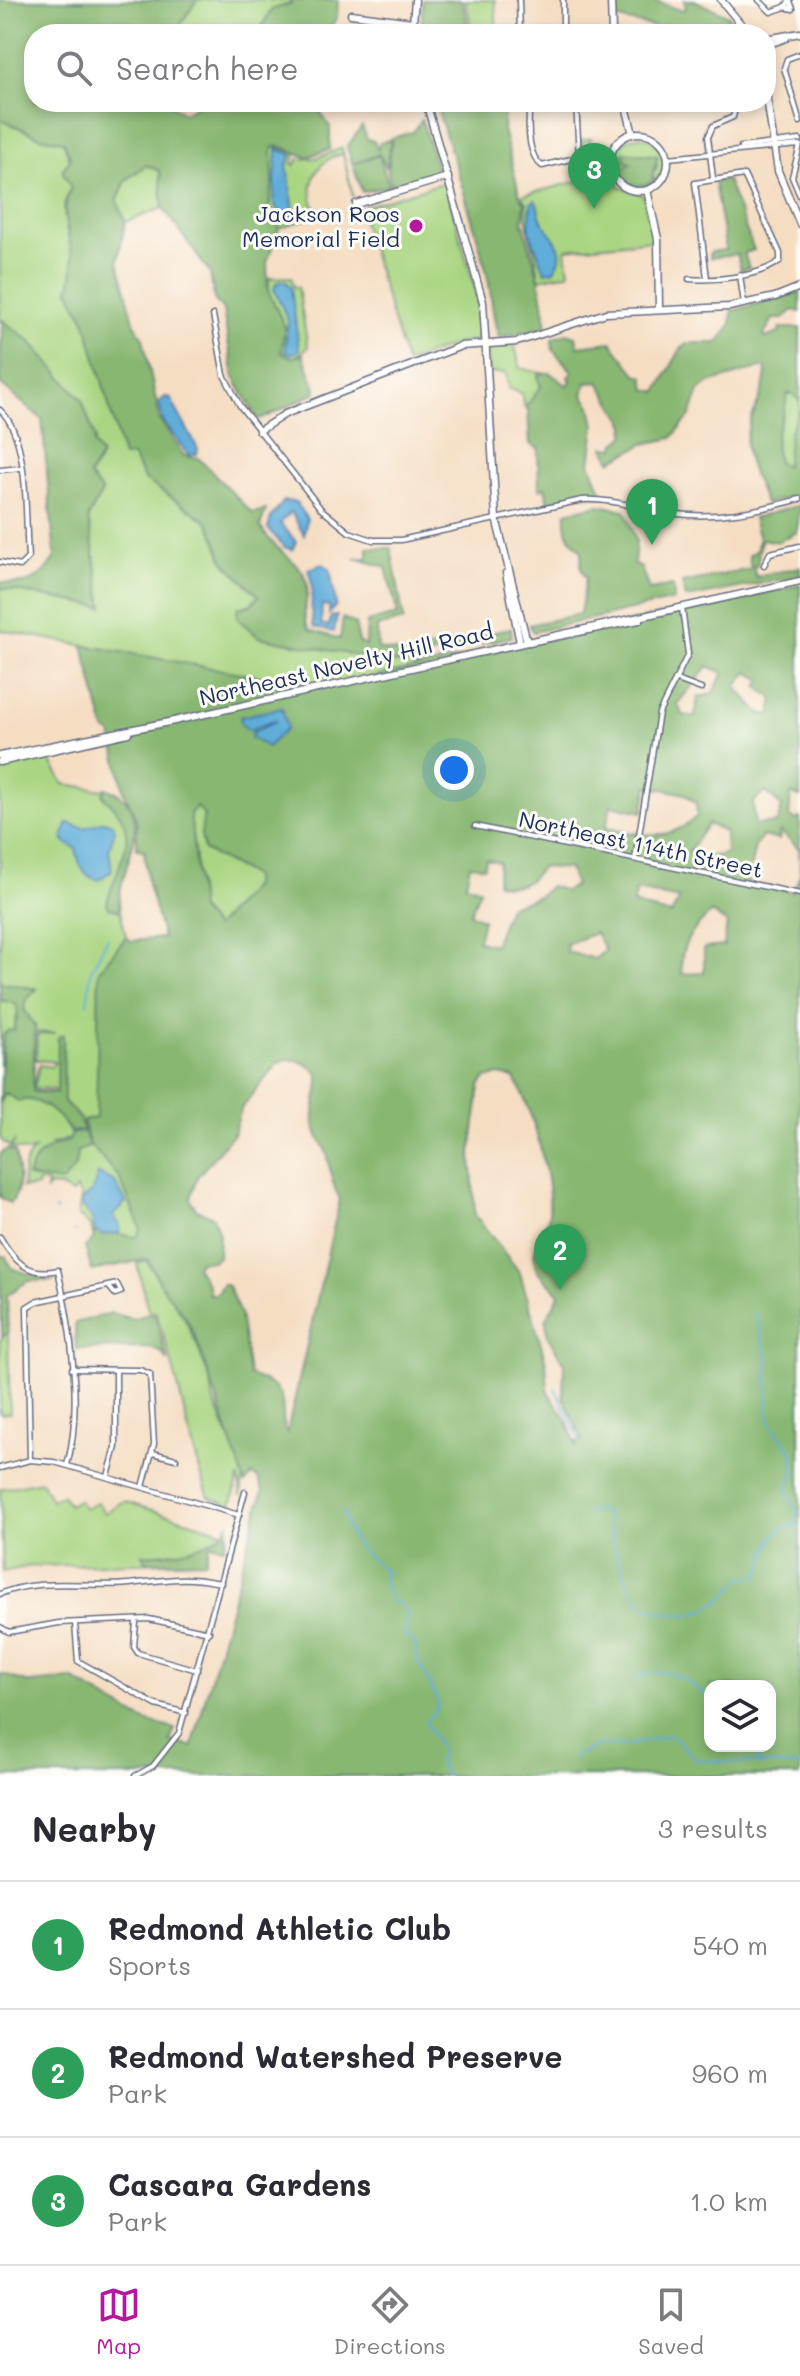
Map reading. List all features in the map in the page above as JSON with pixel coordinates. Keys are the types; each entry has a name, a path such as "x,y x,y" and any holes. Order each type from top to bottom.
{"street":[{"path":"351,14 413,22 415,0"},
{"path":"519,0 520,24"},
{"path":"563,0 563,24"},
{"path":"611,0 612,24"},
{"path":"721,0 741,24"},
{"path":"759,0 767,10 776,12 790,0"},
{"path":"776,39 796,34"},
{"path":"800,54 785,62 800,122"},
{"path":"429,112 481,293 496,518 524,643"},
{"path":"530,112 530,137 538,164 546,166 577,158 580,148 577,112"},
{"path":"628,112 633,134"},
{"path":"713,178 708,137 713,126 733,117 734,112"},
{"path":"769,112 782,187 800,224"},
{"path":"633,134 657,140 668,158 665,175 647,190 625,187 611,168 615,147 633,134"},
{"path":"668,158 800,143 792,173 800,196"},
{"path":"689,279 707,278 740,275 774,265 781,258 744,175 695,183 707,278"},
{"path":"356,204 448,177"},
{"path":"647,190 658,239 659,308"},
{"path":"740,275 744,304"},
{"path":"259,431 285,414 461,346 540,336 596,315 744,304 800,287"},
{"path":"213,315 224,375 259,431 321,509 349,532 373,540 401,540 591,499 706,516 745,513 800,499"},
{"path":"0,411 17,433 28,558 25,563 0,562"},
{"path":"0,470 21,468"},
{"path":"764,565 770,553 800,546"},
{"name":"Northeast Novelty Hill Road","path":"0,762 800,583"},
{"path":"635,859 659,713 665,695 677,680 689,646 682,608"},
{"path":"677,680 701,689"},
{"name":"Northeast Novelty Hill Road","path":"0,756 174,721"},
{"name":"Northeast 114th Street","path":"475,826 800,894"},
{"path":"0,1237 18,1264 40,1272 58,1270 70,1321 73,1441 67,1465"},
{"path":"30,1460 27,1307 35,1302 110,1288"},
{"path":"72,1369 145,1371 150,1374 153,1453 143,1487"},
{"path":"108,1476 116,1447 116,1370"},
{"path":"153,1453 176,1459"},
{"path":"0,1468 30,1460 67,1465 239,1515"},
{"path":"135,1776 153,1766 176,1741 209,1632 245,1492"},
{"path":"0,1594 36,1586 131,1584 183,1576 221,1583"},
{"path":"2,1629 159,1620 209,1632"},
{"path":"136,1622 134,1647 138,1653 197,1670"},
{"path":"75,1623 78,1661 156,1705 186,1713"}],"green space":[{"path":"0,0 197,0 181,24 24,24 24,112 320,112 330,127 330,149 307,157 280,146 272,148 273,182 269,205 279,228 267,262 268,291 285,327 281,353 293,358 303,354 316,389 315,393 262,419 257,418 234,377 223,310 214,299 210,273 163,208 160,171 146,165 126,180 117,201 125,222 118,261 135,325 143,338 160,420 184,456 198,458 252,513 266,510 260,526 305,577 305,617 310,630 340,639 343,618 355,624 359,642 366,646 367,622 398,615 386,567 355,558 368,558 368,548 391,548 404,620 377,627 378,649 405,654 511,628 512,637 396,663 259,637 238,619 237,608 250,605 259,596 225,563 209,523 144,479 133,456 123,457 86,322 69,290 73,263 65,213 71,188 62,170 71,159 63,141 40,137 0,119"},
{"path":"197,0 290,0 291,4 270,13 262,24 181,24"},
{"path":"290,0 338,0 337,18 332,24 264,24 272,9 291,4"},
{"path":"423,0 462,0 468,24 422,24"},
{"path":"465,0 495,0 496,24 471,24"},
{"path":"616,0 651,0 681,10 686,8 684,0 694,0 729,16 731,24 641,24 618,19"},
{"path":"438,112 504,112 503,130 520,196 525,203 523,222 539,279 547,327 499,337 488,277"},
{"path":"0,119 40,137 63,141 72,172 72,184 64,209 73,259 69,290 86,322 123,456 133,455 144,479 209,522 225,563 259,596 250,605 237,608 238,619 259,637 418,666 800,779 0,630 0,588 103,607 88,518 102,492 89,476 99,461 93,444 30,341 0,321"},
{"path":"422,120 438,172 391,184 388,172 392,138 413,132"},
{"path":"362,126 367,139 374,141 378,151 379,143 391,139 387,168 379,154 354,164 379,155 389,186 362,192 347,147"},
{"path":"642,136 656,144 663,155 663,168 655,181 652,176 657,167 656,155 622,154 631,165 616,171 615,157 620,146 629,139"},
{"path":"591,138 588,157 607,165 620,187 643,195 653,240 566,249 569,273 539,279 527,222 527,202 520,196 606,174 581,157 580,140"},
{"path":"274,146 296,154 292,164 295,165 299,159 317,158 342,148 353,197 343,154 333,157 318,169 314,177 312,196 319,215 279,228 269,205"},
{"path":"624,152 658,156 652,176 655,181 639,187 623,181 616,171 631,164 625,161"},
{"path":"146,165 160,171 163,208 125,222 117,201 126,180"},
{"path":"727,180 754,250 744,253 749,268 741,270 737,254 710,258 710,252 726,250 714,182"},
{"path":"445,182 477,297 479,340 456,344 406,363 360,212 362,207"},
{"path":"291,277 294,287 298,287 308,348 293,358 281,353 284,334 269,298 269,278"},
{"path":"800,292 800,312 793,310 783,319 773,319 764,335 765,338 779,333 780,328 800,328 800,402 792,393 787,394 777,433 776,451 778,463 786,466 790,431 800,409 800,495 765,504 750,466 747,433 760,398 766,368 759,368 709,383 699,391 690,416 672,438 644,444 611,461 604,447 615,448 616,443 625,436 626,425 599,382 586,383 583,395 591,406 595,426 590,463 603,496 579,495 548,502 545,487 539,489 538,448 530,444 528,409 525,408 541,387 538,376 541,373 550,373 568,386 571,380 568,377 573,372 553,350 552,339 567,333 576,336 578,346 611,342 636,374 644,377 646,389 657,392 682,347 688,343 718,343 731,325 732,311"},
{"path":"2,320 30,341 82,400 95,438 94,444 101,456 89,476 102,492 88,518 103,607 0,588 0,582 26,583 38,577 55,557 42,419 0,384"},
{"path":"514,342 520,368 541,373 538,376 541,387 525,408 521,393 508,388 506,373 488,373 486,343"},
{"path":"787,394 799,397 800,409 790,431 787,463 781,466 776,457 774,440"},
{"path":"599,505 625,510 636,540 634,563 641,568 649,590 673,586 674,600 533,632 529,625 580,614 586,578 581,568 582,551 567,529 566,512"},
{"path":"800,505 797,532 778,542 761,539 757,566 753,567 756,577 800,567 800,576 686,598 682,583 751,569 749,555 756,551 759,539 753,518"},
{"path":"800,585 800,797 791,794 789,816 795,820 800,818 800,874 800,1776 0,1776 0,1674 30,1683 72,1679 145,1721 175,1729 170,1741 192,1747 263,1490 258,1478 252,1475 245,1483 199,1346 187,1319 163,1288 147,1259 92,1271 85,1247 93,1240 95,1231 137,1237 141,1229 119,1177 89,1144 83,1120 96,1118 99,971 126,937 131,941 163,938 148,884 144,850 137,849 137,821 125,794 111,733 105,730 83,645 324,688","holes":["708,666 724,673 712,694 698,697 695,717 683,715 677,704","748,672 762,680 758,687 772,698 772,714 760,714 736,687","648,786 685,794 696,803 697,816 687,825 665,834 606,828 611,805 643,812","766,792 782,807 777,823 755,825 753,802","197,807 204,815 201,834 204,850 253,876 253,886 215,928 200,910 190,813","708,824 725,832 726,854 705,857 689,851","780,831 799,849 800,874 793,892 747,883 755,846 763,836 779,840","486,859 499,862 497,883 511,886 532,878 541,867 569,869 575,885 565,891 550,886 539,896 509,906 494,945 478,941 483,919 470,914 480,889 466,884 470,865 484,867","637,890 679,899 671,915 633,904","711,912 727,923 724,946 704,948 704,973 682,974 684,947 692,932","595,933 605,950 595,959 567,952 566,944","287,1059 313,1068 319,1082 314,1124 327,1154 333,1184 340,1199 287,1433 283,1423 282,1400 277,1390 249,1374 240,1314 228,1286 223,1284 216,1294 209,1294 208,1285 196,1267 199,1261 213,1261 218,1257 219,1235 213,1217 196,1209 190,1199 197,1177 233,1134 242,1107 278,1063","500,1075 514,1078 540,1147 549,1206 548,1220 534,1261 538,1271 559,1295 546,1320 548,1337 564,1363 563,1397 582,1440 577,1441 576,1445 565,1417 548,1392 546,1362 520,1273 475,1215 471,1153 480,1086 486,1078"]},
{"path":"48,757 64,784 117,792 130,808 135,836 117,897 126,937 99,971 105,1122 74,1124 53,1089 36,1088 37,1091 52,1092 49,1095 33,1093 39,1065 51,1067 55,1062 36,1060 37,1035 55,1033 14,1031 0,1066 0,769"},
{"path":"105,788 123,798 132,811 135,826 120,896 120,911 109,908 107,903 126,846 126,834 116,809 103,796"},
{"path":"197,807 205,815 201,834 204,850 253,876 253,886 215,928 200,910 190,813"},
{"path":"0,982 37,989 26,1000 24,1009 35,1026 33,1092 57,1093 58,1037 63,1035 64,1101 79,1118 84,1130 71,1132 55,1114 34,1101 19,1101 5,1093 0,1101 3,1036 8,1030 14,1031 18,1011 16,1004 0,1000"},
{"path":"5,1093 19,1101 36,1101 45,1105 59,1118 72,1138 50,1145 97,1140 116,1166 144,1229 140,1238 93,1236 91,1227 78,1215 81,1197 76,1189 72,1194 60,1187 50,1186 46,1190 47,1183 38,1182 37,1187 22,1188 25,1164 36,1149 29,1152 11,1148 15,1140 10,1147 0,1139 0,1104"},
{"path":"85,1132 89,1147 77,1151 75,1167 63,1182 27,1177 42,1153 69,1141 72,1133"},
{"path":"7,1149 15,1152 18,1172 17,1193 10,1203 0,1197 0,1154"},
{"path":"0,1256 5,1256 13,1269 54,1281 28,1281 7,1295 8,1332 2,1336"},
{"path":"146,1260 185,1319 211,1382 213,1399 244,1473 241,1496 239,1477 231,1505 209,1497 201,1474 164,1336 156,1313 148,1310 137,1264"},
{"path":"112,1313 133,1318 147,1313 155,1315 168,1361 161,1352 150,1348 76,1349 75,1323"},
{"path":"8,1332 10,1413 0,1414 0,1340"},
{"path":"41,1481 51,1500 62,1495 69,1505 78,1500 85,1509 97,1502 105,1513 123,1501 228,1533 224,1547 210,1544 205,1561 31,1566 3,1572 0,1489"},
{"path":"229,1523 224,1547 210,1544 205,1561 146,1562 143,1554 192,1548 215,1538"}],"water":[{"path":"277,149 292,155 287,165 294,212 289,219 281,217 274,203"},
{"path":"535,200 544,224 560,249 553,271 545,272 529,230 531,203"},
{"path":"285,281 291,287 299,350 292,354 285,352 288,320 274,289 276,283"},
{"path":"165,397 170,398 198,449 197,454 188,455 163,421 159,403"},
{"path":"284,501 296,502 307,519 304,535 291,512 280,523 296,542 292,550 284,547 268,529 271,517"},
{"path":"323,564 330,569 336,605 329,614 329,606 322,605 321,624 329,626 331,617 337,616 334,632 314,627 312,620 312,584 308,569"},
{"path":"282,708 287,728 267,747 251,737 252,733 277,720 249,730 242,725 240,717"},
{"path":"104,821 113,824 115,830 109,849 112,870 99,880 85,872 76,849 64,842 63,835 68,823 84,828"},
{"path":"98,1174 114,1181 126,1202 113,1216 120,1225 119,1233 102,1235 95,1231 92,1219 82,1206 83,1199 92,1192"}],"waterway":[{"path":"87,1003 91,971 108,937"},
{"path":"755,1313 767,1357 768,1415 771,1425 792,1451 794,1470 787,1489 797,1513 794,1525"},
{"path":"555,1388 580,1441"},
{"path":"586,1514 599,1509 606,1513 621,1567 643,1605 674,1614 706,1608 716,1603 742,1578 758,1576 774,1535 789,1526 800,1527"},
{"path":"343,1511 353,1539 386,1572 383,1580 390,1600 401,1604 407,1616 405,1636 414,1642 417,1657 437,1701 438,1707 425,1722 442,1750 438,1762 446,1776"},
{"path":"655,1672 679,1676 704,1694"},
{"path":"632,1679 650,1673"},
{"path":"629,1745 671,1735 697,1760 800,1766"},
{"path":"573,1757 599,1745 626,1746"},
{"path":"753,1752 761,1766"}],"place":[{"name":"Cascara Gardens","path":"594,209"},
{"name":"Jackson Roos Memorial Field","path":"416,226"},
{"name":"Redmond Athletic Club","path":"652,545"},
{"name":"Redmond Watershed Preserve","path":"560,1290"}]}
